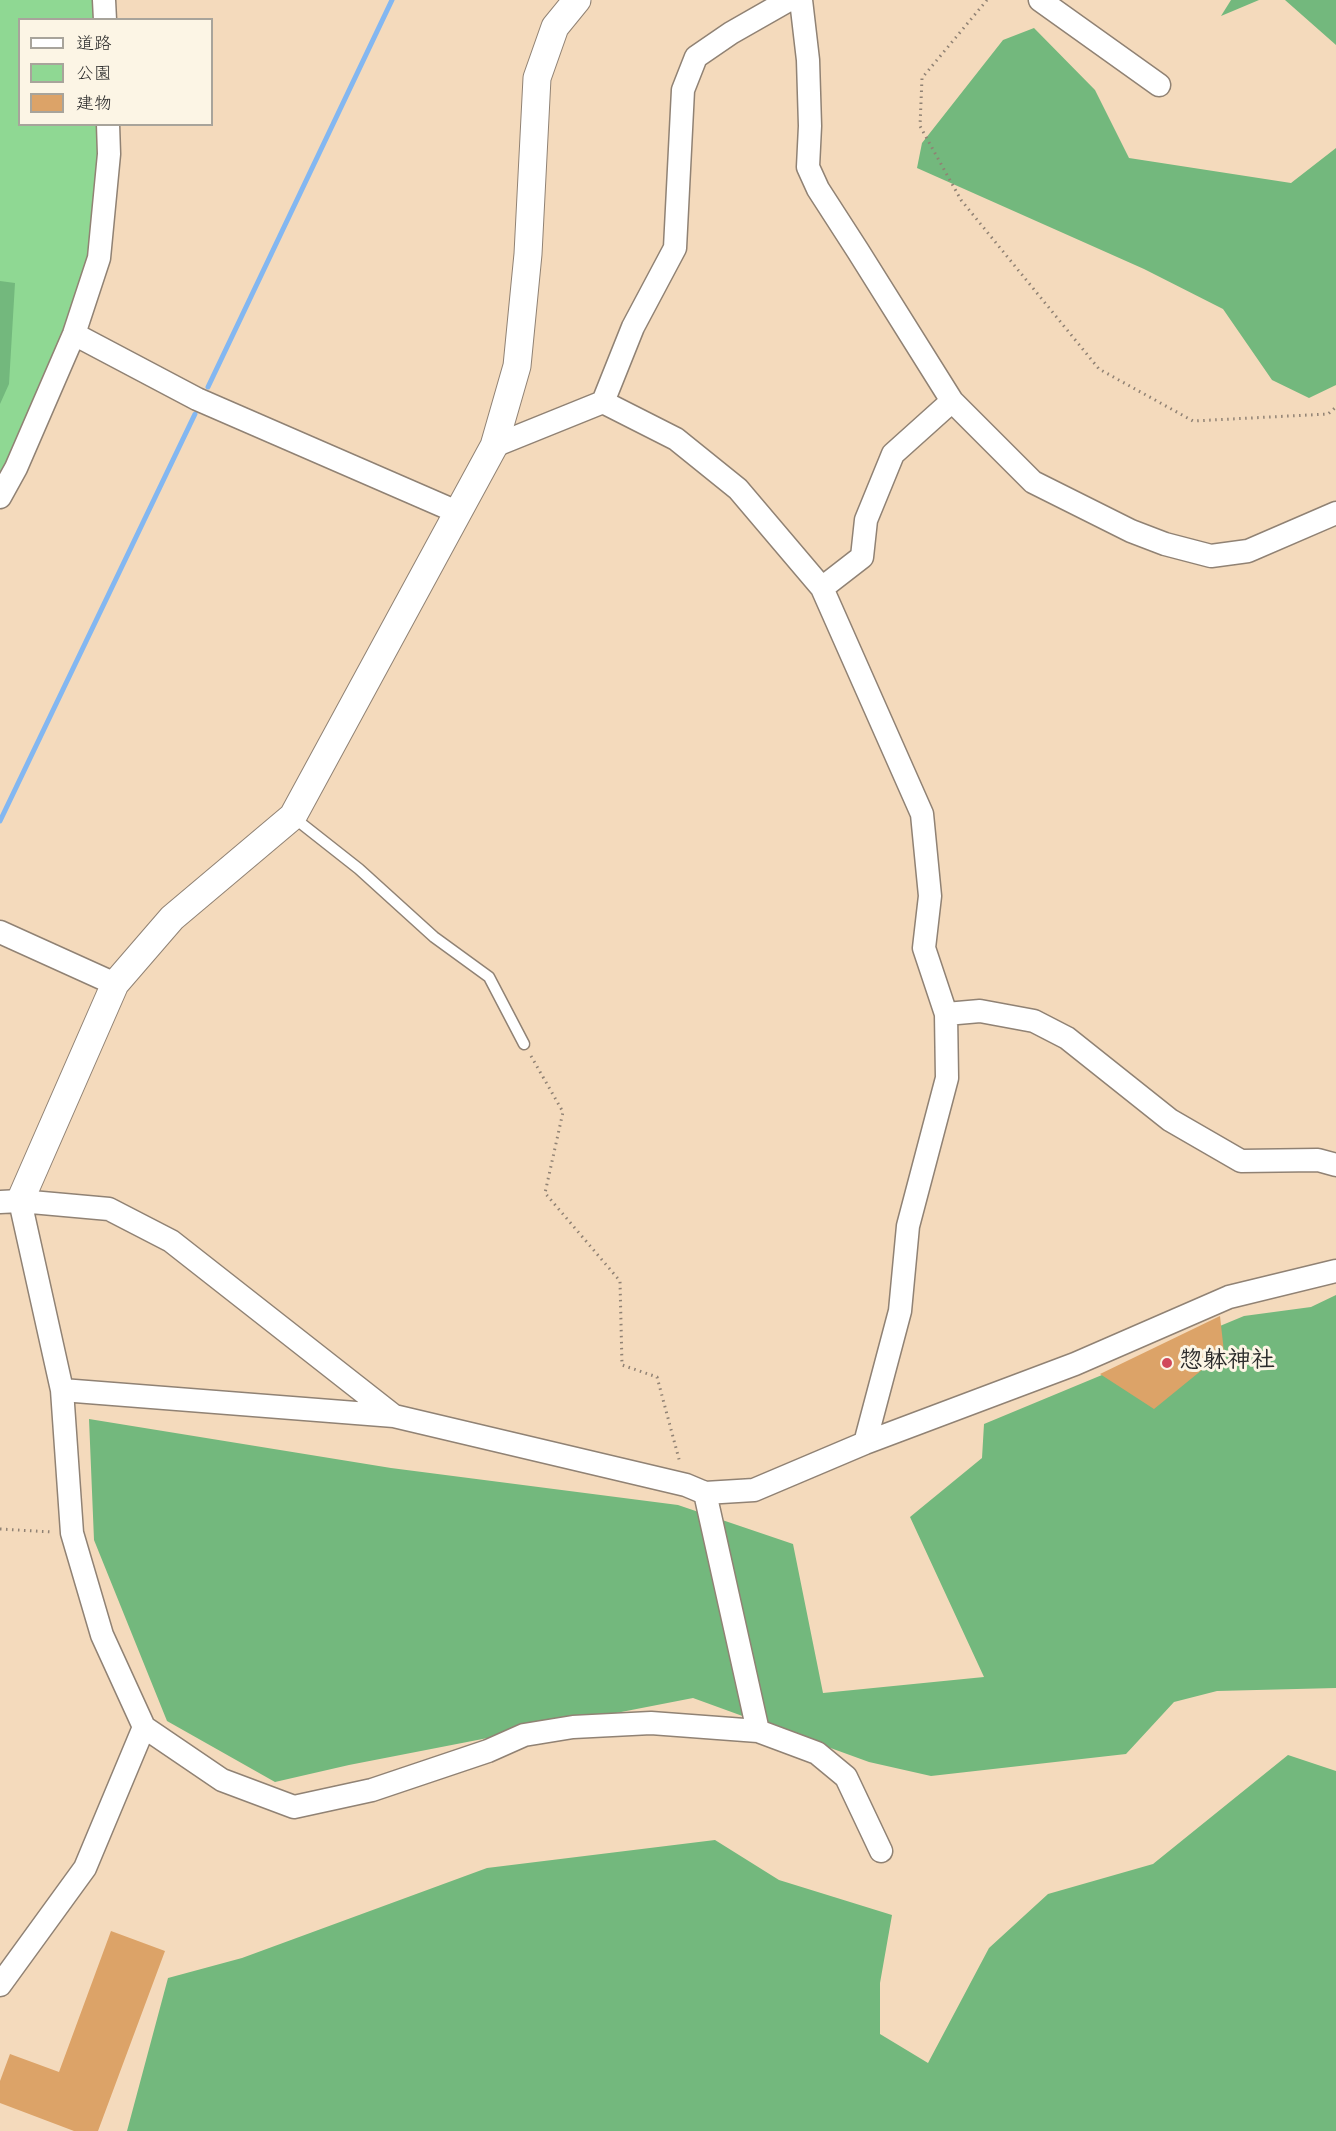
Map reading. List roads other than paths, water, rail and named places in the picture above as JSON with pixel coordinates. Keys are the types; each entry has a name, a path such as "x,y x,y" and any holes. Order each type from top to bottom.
{"street":[{"path":"104,0 105,18"},
{"path":"577,0 555,27 537,78 528,254 517,366 494,446 456,512 293,816 172,918 115,984 10,1201 62,1390 72,1533 102,1635 144,1727 222,1780 294,1807 372,1790 488,1751 524,1735 573,1727 651,1723 758,1731 817,1753 846,1777 881,1851"},
{"path":"494,446 603,402 633,327 675,248 683,90 696,57 731,33 789,0"},
{"path":"801,0 808,60 810,126 808,167 818,189 952,401 1033,482 1131,531 1165,544 1211,556 1248,551 1336,513"},
{"path":"1040,0 1159,85"},
{"path":"0,497 16,468 74,334 99,258 109,154 108,126"},
{"path":"74,334 197,399 456,512"},
{"path":"822,588 862,557 866,520 893,454 952,401"},
{"path":"603,402 676,439 738,489 822,588 922,813 930,896 924,948 946,1014 947,1078 908,1226 900,1311 865,1443"},
{"path":"0,932 115,984"},
{"path":"946,1014 980,1011 1034,1021 1066,1038 1170,1120 1241,1161 1318,1160 1336,1165"},
{"path":"10,1201 109,1209 171,1241 394,1416"},
{"path":"62,1390 394,1416 696,1489 754,1490 865,1443 1075,1364 1229,1297 1336,1271"},
{"path":"696,1489 758,1731"},
{"path":"0,1985 85,1868 144,1727"}],"lane":[{"path":"293,816 359,869 434,937 489,977 524,1044"}],"waterway":[{"path":"208,387 392,0"},
{"path":"0,821 195,414"}],"place":[{"name":"惣躰神社","path":"1167,1363"}]}
